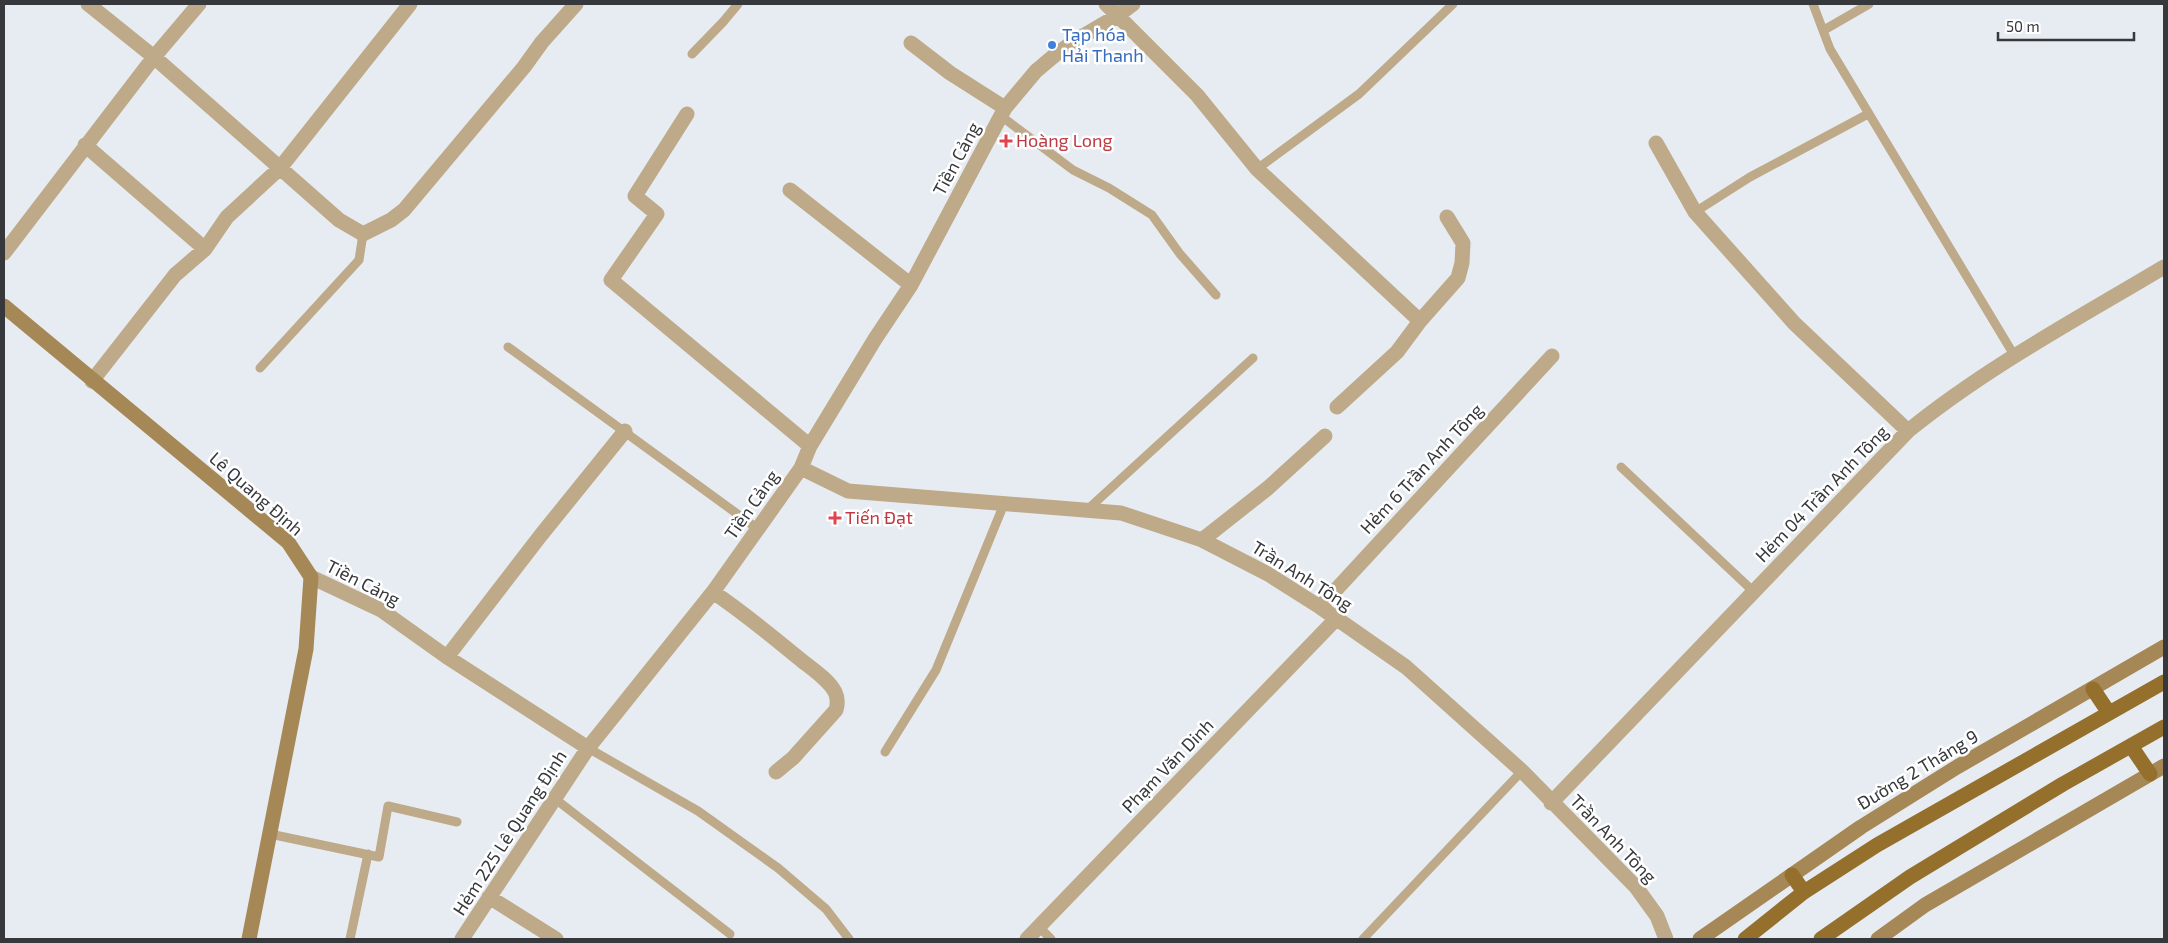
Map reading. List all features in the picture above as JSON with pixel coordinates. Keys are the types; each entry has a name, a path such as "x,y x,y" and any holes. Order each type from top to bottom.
{"main road":[{"name":"Lê Quang Định","path":"4,306 288,542 311,577"},
{"path":"249,939 306,649 311,577"},
{"name":"Đường 2 Tháng 9","path":"1700,939 1861,827 1949,772 2164,647"},
{"path":"1745,939 1804,892 1876,845 2164,682"},
{"path":"2093,689 2109,713"},
{"path":"1823,939 1910,877 2164,726"},
{"path":"2131,746 2150,774"},
{"path":"1878,939 1925,905 2164,766"},
{"path":"1792,876 1804,892"}],"street":[{"path":"88,4 154,57 339,220 363,234 391,220 404,210 524,67 542,42 576,4"},
{"path":"4,252 154,57 200,4"},
{"path":"92,381 174,275 205,249 227,217 280,168 410,4"},
{"path":"1106,4 1197,95 1257,169 1420,321"},
{"name":"Tiền Cảng","path":"311,577 381,610 447,657 588,748 713,592 801,468 810,446 875,339 911,285 1003,112 1036,71 1055,55 1133,4"},
{"path":"911,43 1003,112"},
{"path":"687,114 635,196 657,214 611,280 810,446"},
{"path":"1656,143 1696,212 1794,323 1908,431"},
{"path":"86,145 205,249"},
{"path":"790,190 911,285"},
{"path":"1338,407 1397,352 1420,321 1458,278 1462,263 1463,243 1447,217"},
{"name":"Hẻm 04 Trần Anh Tông","path":"1551,803 1908,431 1938,407 2014,355 2164,268"},
{"name":"Hẻm 6 Trần Anh Tông","path":"1320,606 1552,356"},
{"path":"447,657 540,535 625,432"},
{"path":"1202,540 1268,488 1325,436"},
{"name":"Trần Anh Tông","path":"801,468 848,491 1121,513 1202,540 1268,574 1320,606 1406,667 1522,771 1551,803 1636,887 1657,916 1666,939"},
{"path":"713,592 745,614 818,674 831,686 836,694 838,703 836,710 793,758 776,772"},
{"name":"Phạm Văn Dinh","path":"1027,939 1336,619"},
{"name":"Hẻm 225 Lê Quang Định","path":"462,939 588,748"},
{"path":"489,897 556,939"}],"lane":[{"path":"692,54 738,4"},
{"path":"1257,169 1359,94 1453,4"},
{"path":"1813,4 1830,49 2014,355"},
{"path":"1824,30 1869,4"},
{"path":"1003,112 1073,170 1109,188 1152,215 1180,254 1216,295"},
{"path":"1696,212 1750,177 1868,114"},
{"path":"260,368 359,260 363,234"},
{"path":"508,347 758,529"},
{"path":"1088,509 1254,358"},
{"path":"1621,467 1754,592"},
{"path":"885,752 936,670 1004,504"},
{"path":"588,748 698,811 778,868 826,909 849,939"},
{"path":"1364,939 1522,771"},
{"path":"554,798 730,934"},
{"path":"270,834 379,857 388,806 457,822"},
{"path":"350,939 368,854"},
{"path":"1039,927 1051,939"}],"place":[{"name":"Tạp hóa Hải Thanh","path":"1052,45"},
{"name":"Hoàng Long","path":"1006,141"},
{"name":"Tiến Đạt","path":"835,518"}]}
